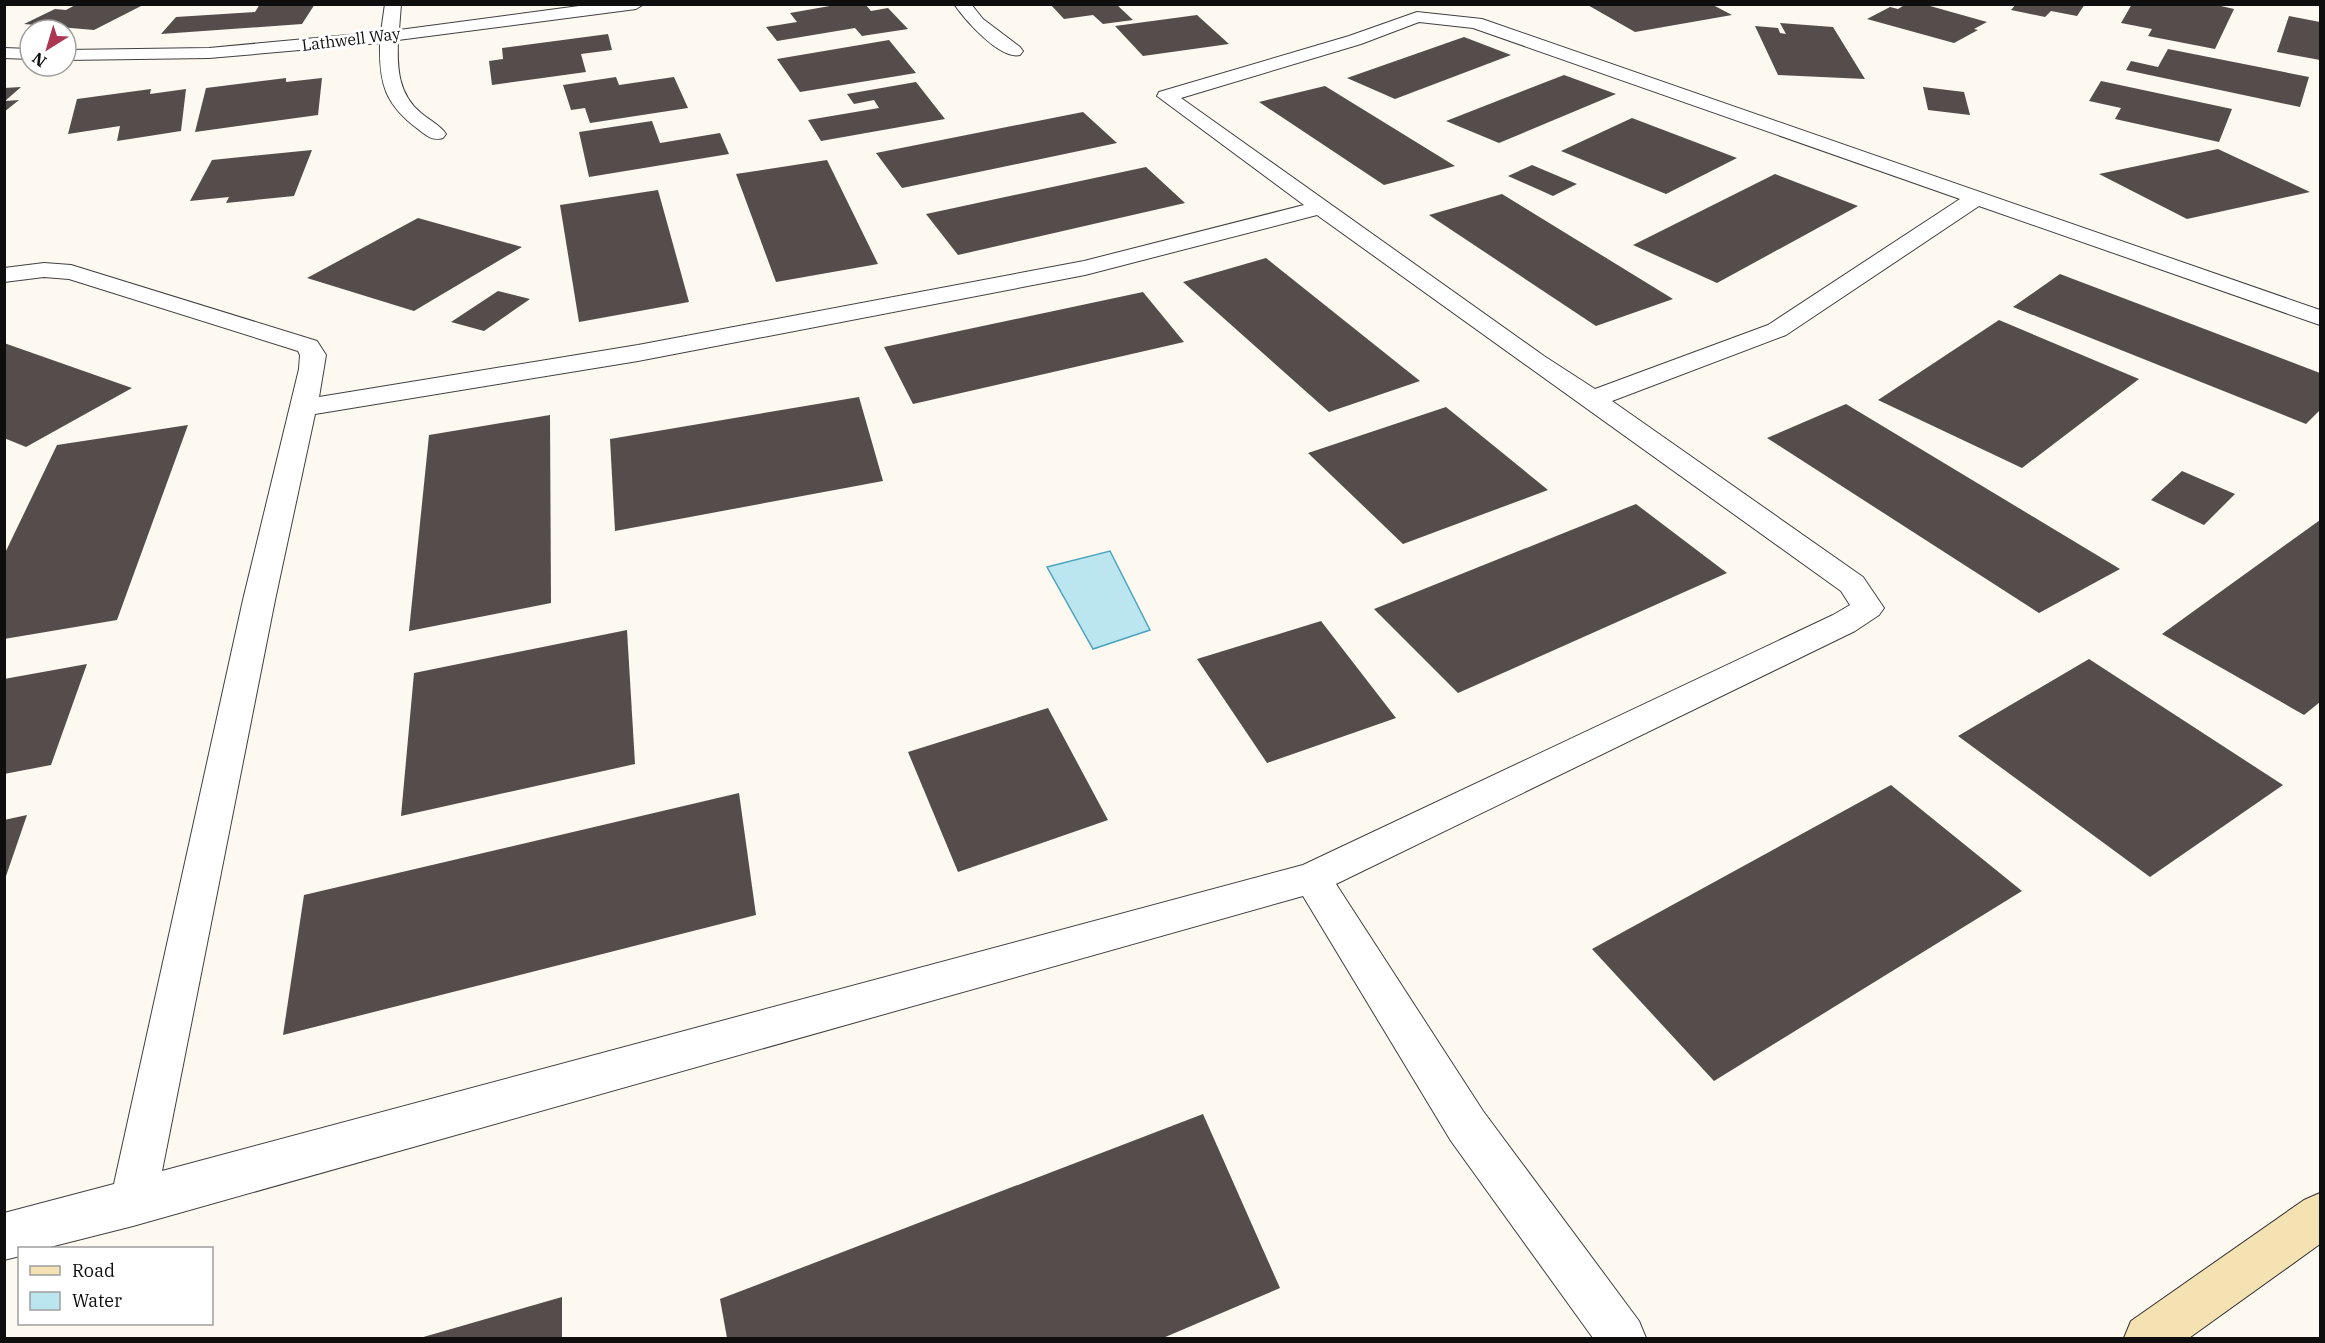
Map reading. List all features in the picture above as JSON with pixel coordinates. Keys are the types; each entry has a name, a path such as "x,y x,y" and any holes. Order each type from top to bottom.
{"main road":[{"path":"2148,1338 2320,1216"}],"street":[{"path":"393,4 390,35 390,83 400,104 436,134"},
{"name":"Lathwell Way","path":"78,55 184,54 274,48 636,4"},
{"path":"962,4 977,23 1014,51"},
{"path":"4,1237 928,981 1312,878 1695,696 1844,623 1868,608 1852,584 1592,399 1534,361 1166,96 1355,40 1417,18 1476,23 2320,318"},
{"path":"1592,399 1777,330 1975,199"},
{"path":"303,408 638,353 1085,268 1321,207"},
{"path":"4,275 44,270 71,272 308,346 313,355 312,369 259,600 133,1203"},
{"path":"1312,878 1467,1126 1622,1338"}],"water":[{"path":"1110,551 1150,630 1093,649 1047,567"}],"building":[{"path":"77,4 145,4 94,30 78,29 78,18 36,18 55,9 66,10"},
{"path":"260,4 315,4 302,24 161,34 176,17 255,12"},
{"path":"841,4 865,4 871,11 888,8 908,29 862,36 855,28 777,41 766,27 797,22 790,13"},
{"path":"1050,4 1116,4 1133,20 1103,24 1093,15 1064,19"},
{"path":"1586,4 1711,4 1732,15 1635,32"},
{"path":"1906,4 1923,4 1987,22 1974,29 1978,30 1954,43 1867,19 1890,7 1898,9"},
{"path":"2016,4 2085,4 2077,16 2051,11 2045,17 2011,10"},
{"path":"2132,4 2212,4 2234,9 2215,49 2148,36 2152,29 2121,23"},
{"path":"1197,15 1229,44 1143,56 1115,26"},
{"path":"2289,16 2320,22 2320,60 2277,52"},
{"path":"1780,23 1833,27 1865,79 1778,75 1755,26 1778,28 1780,33 1786,34"},
{"path":"608,34 612,50 581,54 586,72 492,85 489,61 503,59 502,48"},
{"path":"1464,37 1511,55 1395,99 1347,78"},
{"path":"889,40 916,73 800,92 777,59"},
{"path":"2168,49 2309,77 2300,107 2126,70 2131,61 2158,67"},
{"path":"1564,75 1616,94 1499,143 1446,121"},
{"path":"616,77 619,85 674,77 688,108 590,123 585,108 571,110 563,85"},
{"path":"286,78 286,82 322,78 318,115 195,132 206,88"},
{"path":"2101,81 2232,109 2219,142 2115,119 2121,108 2089,101"},
{"path":"916,82 945,119 821,141 808,120 879,108 874,100 854,104 847,94"},
{"path":"1325,86 1455,166 1384,185 1259,102"},
{"path":"21,87 5,101 19,100 4,112 4,88"},
{"path":"1923,87 1964,92 1970,115 1928,110"},
{"path":"151,89 150,94 186,89 181,131 117,141 120,126 68,134 77,99"},
{"path":"1083,112 1117,143 902,188 876,153"},
{"path":"1632,118 1737,158 1666,194 1561,151"},
{"path":"652,121 660,143 720,133 729,154 589,177 579,132"},
{"path":"2218,149 2310,192 2187,219 2099,174"},
{"path":"312,150 294,196 226,203 229,197 190,201 212,160"},
{"path":"827,160 878,264 776,282 736,174"},
{"path":"1532,165 1577,184 1553,196 1508,176"},
{"path":"1146,167 1185,203 958,255 926,214"},
{"path":"1775,174 1858,206 1717,283 1633,245"},
{"path":"658,190 689,302 579,322 560,205"},
{"path":"1502,194 1673,299 1596,326 1429,215"},
{"path":"418,218 522,247 414,311 307,278"},
{"path":"1266,258 1420,381 1329,412 1183,282"},
{"path":"2060,274 2320,373 2320,410 2306,424 2013,307"},
{"path":"498,291 530,299 484,331 451,322"},
{"path":"1143,292 1184,342 913,404 884,347"},
{"path":"1999,320 2139,379 2022,468 1878,400"},
{"path":"4,343 132,388 26,447 4,438"},
{"path":"859,397 883,481 615,531 610,439"},
{"path":"1846,404 2120,569 2039,613 1767,438"},
{"path":"1446,407 1548,490 1403,544 1308,453"},
{"path":"550,415 551,603 409,631 429,435"},
{"path":"188,425 117,620 4,639 4,555 57,445"},
{"path":"2182,471 2235,494 2204,525 2151,500"},
{"path":"1636,504 1727,573 1458,693 1374,609"},
{"path":"2320,520 2320,702 2304,715 2162,634"},
{"path":"1321,621 1396,718 1267,763 1197,659"},
{"path":"627,630 635,764 401,816 414,673"},
{"path":"2089,659 2283,785 2150,877 1958,736"},
{"path":"87,664 51,765 4,774 4,679"},
{"path":"1048,708 1108,820 958,872 908,752"},
{"path":"1891,785 2022,891 1714,1081 1592,949"},
{"path":"739,793 756,915 283,1035 304,895"},
{"path":"27,815 5,879 4,879 4,820"},
{"path":"1203,1114 1280,1288 1163,1338 727,1338 720,1299"},
{"path":"562,1297 562,1338 420,1338"}]}
